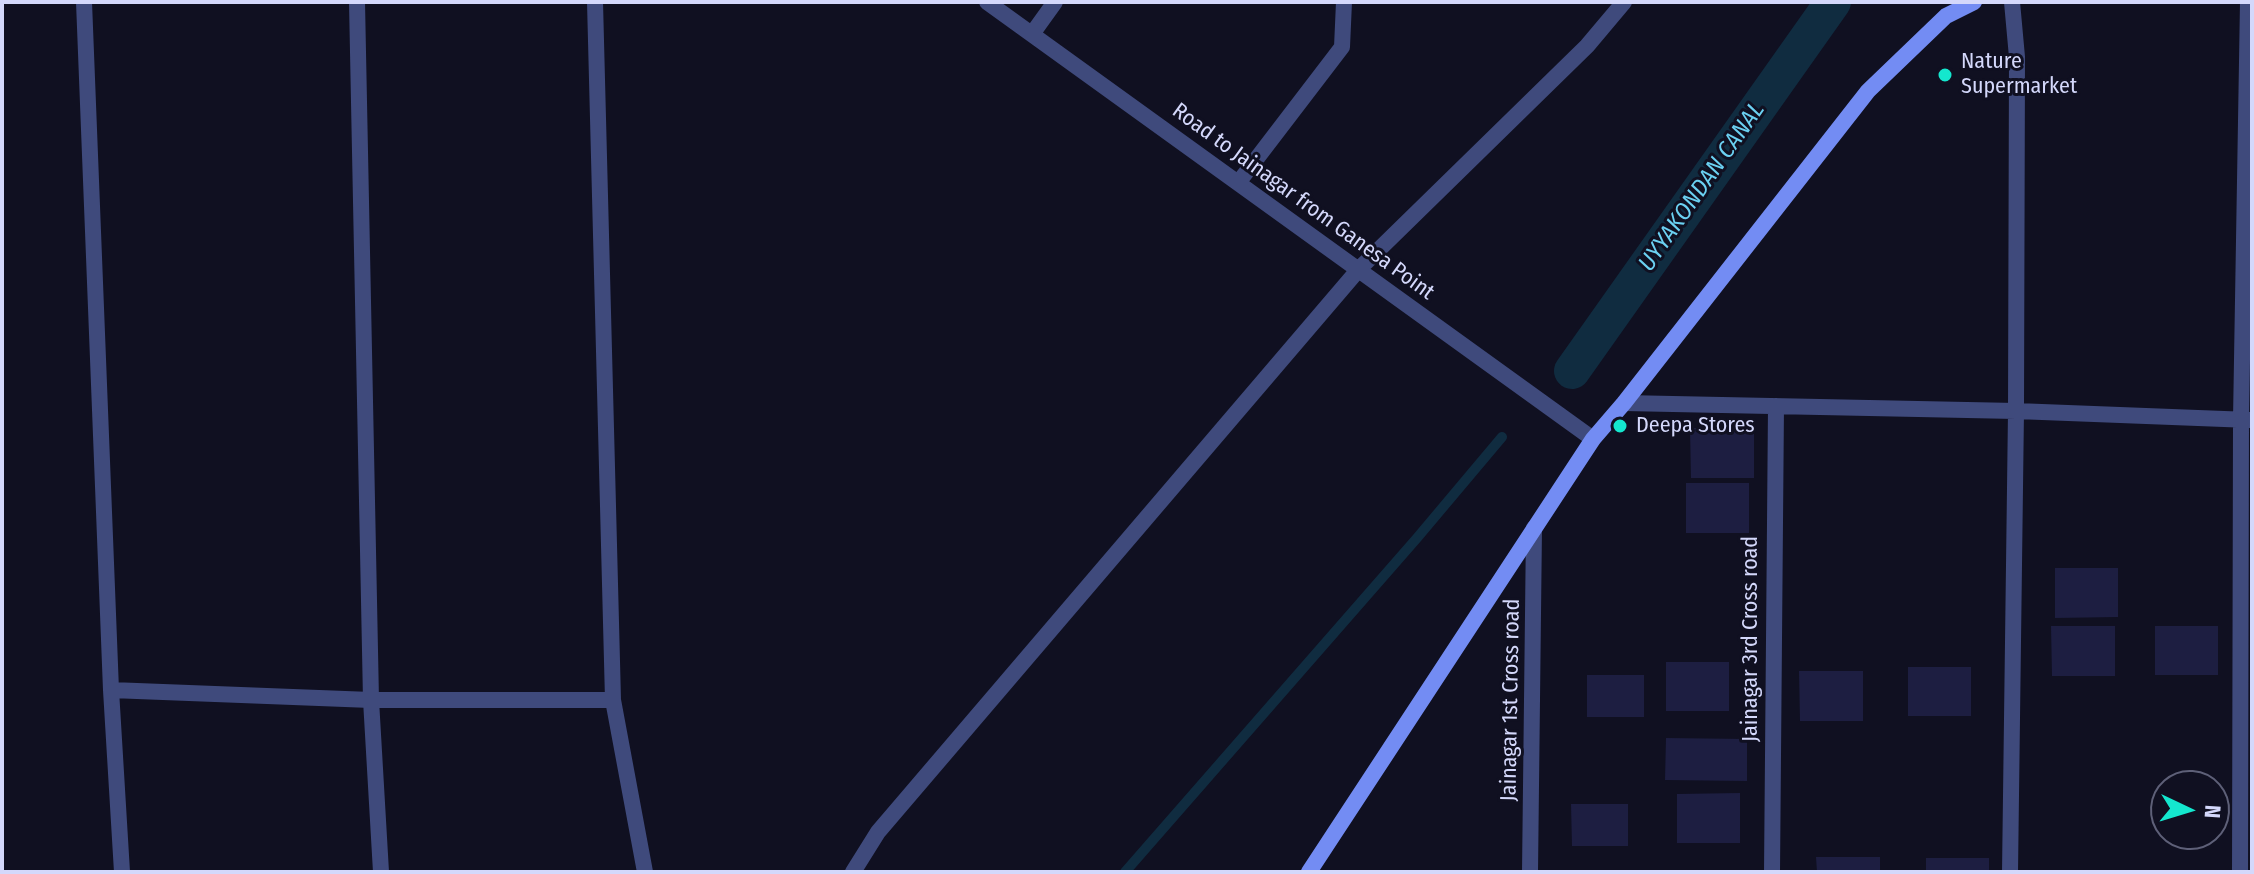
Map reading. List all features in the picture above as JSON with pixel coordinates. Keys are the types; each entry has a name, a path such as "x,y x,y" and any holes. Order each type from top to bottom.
{"street":[{"path":"84,2 111,690 122,872"},
{"path":"357,2 371,700 381,872"},
{"path":"595,2 613,700 645,872"},
{"name":"Road to Jainagar from Ganesa Point","path":"987,2 1593,439"},
{"path":"1032,34 1055,2"},
{"path":"1238,183 1342,47 1344,2"},
{"path":"853,872 878,832 1359,269 1587,46 1624,2"},
{"path":"1309,872 1593,439 1868,91 1946,16 1974,2"},
{"path":"2010,872 2017,57 2012,2"},
{"path":"2240,872 2248,2"},
{"path":"1624,403 2016,411 2246,420"},
{"name":"Jainagar 3rd Cross road","path":"1772,872 1776,406"},
{"name":"Jainagar 1st Cross road","path":"1530,872 1534,528"},
{"path":"111,690 371,700 613,700"}],"building":[{"path":"1690,428 1754,428 1754,478 1691,478"},
{"path":"1686,483 1749,483 1749,533 1686,533"},
{"path":"2055,568 2118,568 2118,617 2055,618"},
{"path":"2051,626 2115,626 2115,676 2052,676"},
{"path":"2155,626 2218,626 2218,675 2155,675"},
{"path":"1666,662 1729,662 1729,711 1666,711"},
{"path":"1908,667 1971,667 1971,716 1908,716"},
{"path":"1799,671 1863,671 1863,721 1800,721"},
{"path":"1587,675 1644,675 1644,717 1587,717"},
{"path":"1666,738 1747,739 1747,781 1665,780"},
{"path":"1740,793 1740,843 1677,843 1677,794"},
{"path":"1571,804 1628,804 1628,846 1572,846"},
{"path":"1816,857 1880,857 1880,872 1817,872"},
{"path":"1926,858 1989,858 1989,872 1926,872"}],"waterway":[{"name":"UYYAKONDAN CANAL","path":"1572,371 1833,2"},
{"path":"1125,872 1502,437"}],"place":[{"name":"Nature Supermarket","path":"1945,75"},
{"name":"Deepa Stores","path":"1620,426"}]}
